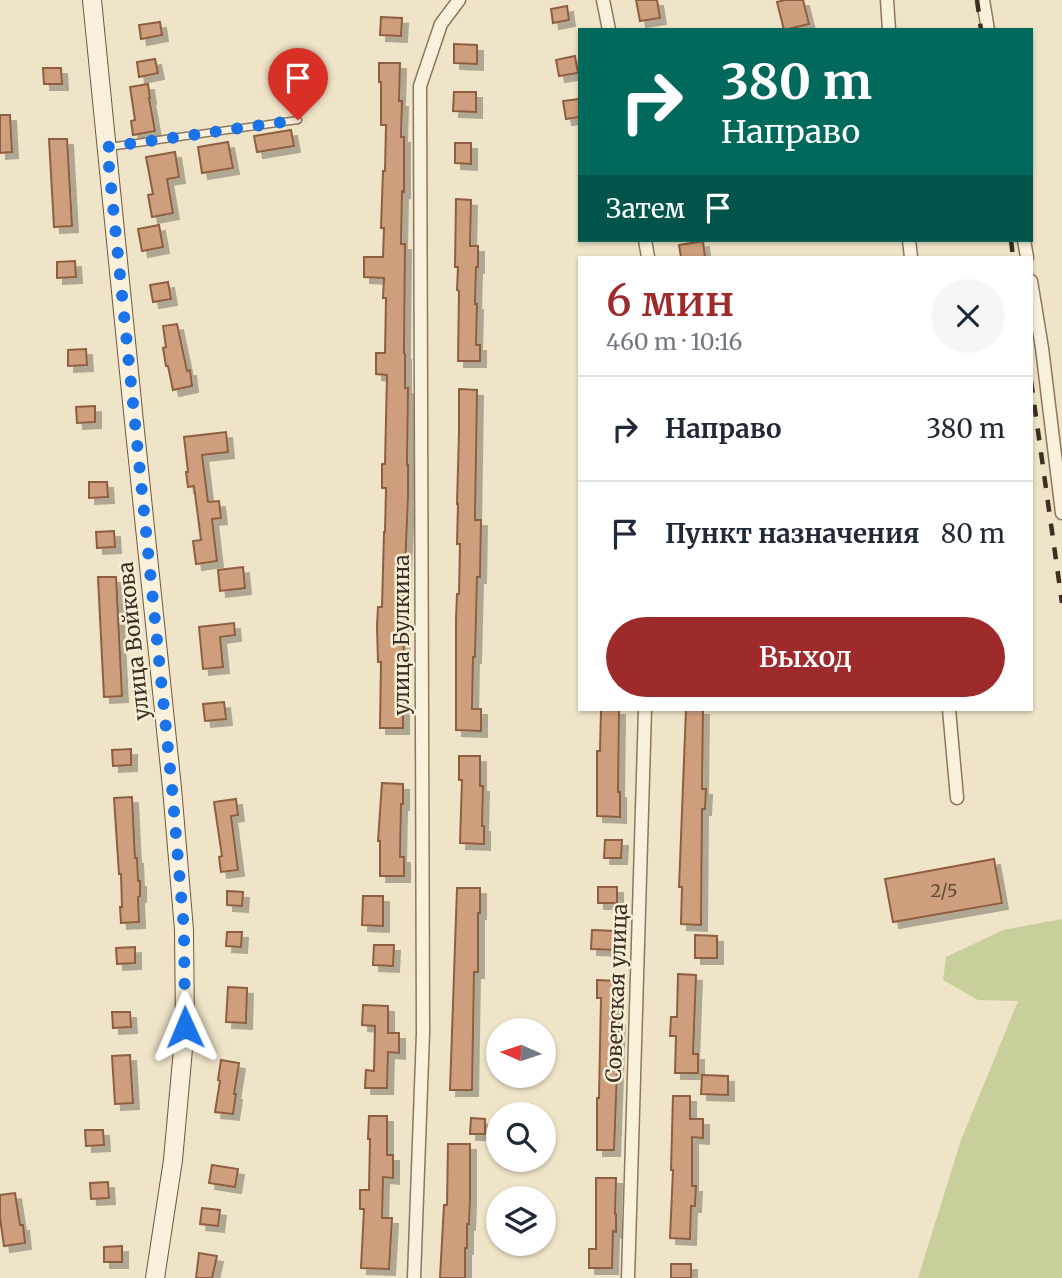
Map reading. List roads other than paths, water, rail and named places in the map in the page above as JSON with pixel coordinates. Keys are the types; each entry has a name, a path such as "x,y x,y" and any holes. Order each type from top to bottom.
{"main road":[{"name":"улица Войкова","path":"92,0 184,930 185,1027 173,1160 155,1278"}],"street":[{"name":"улица Булкина","path":"414,1278 423,1033 420,86 441,24 459,0"},
{"path":"603,0 609,28"},
{"path":"887,0 889,28"},
{"path":"984,0 988,28"},
{"path":"1033,293 1062,513"},
{"name":"Советская улица","path":"628,1278 645,711"},
{"path":"949,711 957,798"}],"lane":[{"path":"107,147 298,120"}],"railway":[{"path":"977,0 981,28"},
{"path":"1011,242 1013,256"},
{"path":"1033,395 1062,603"}]}
